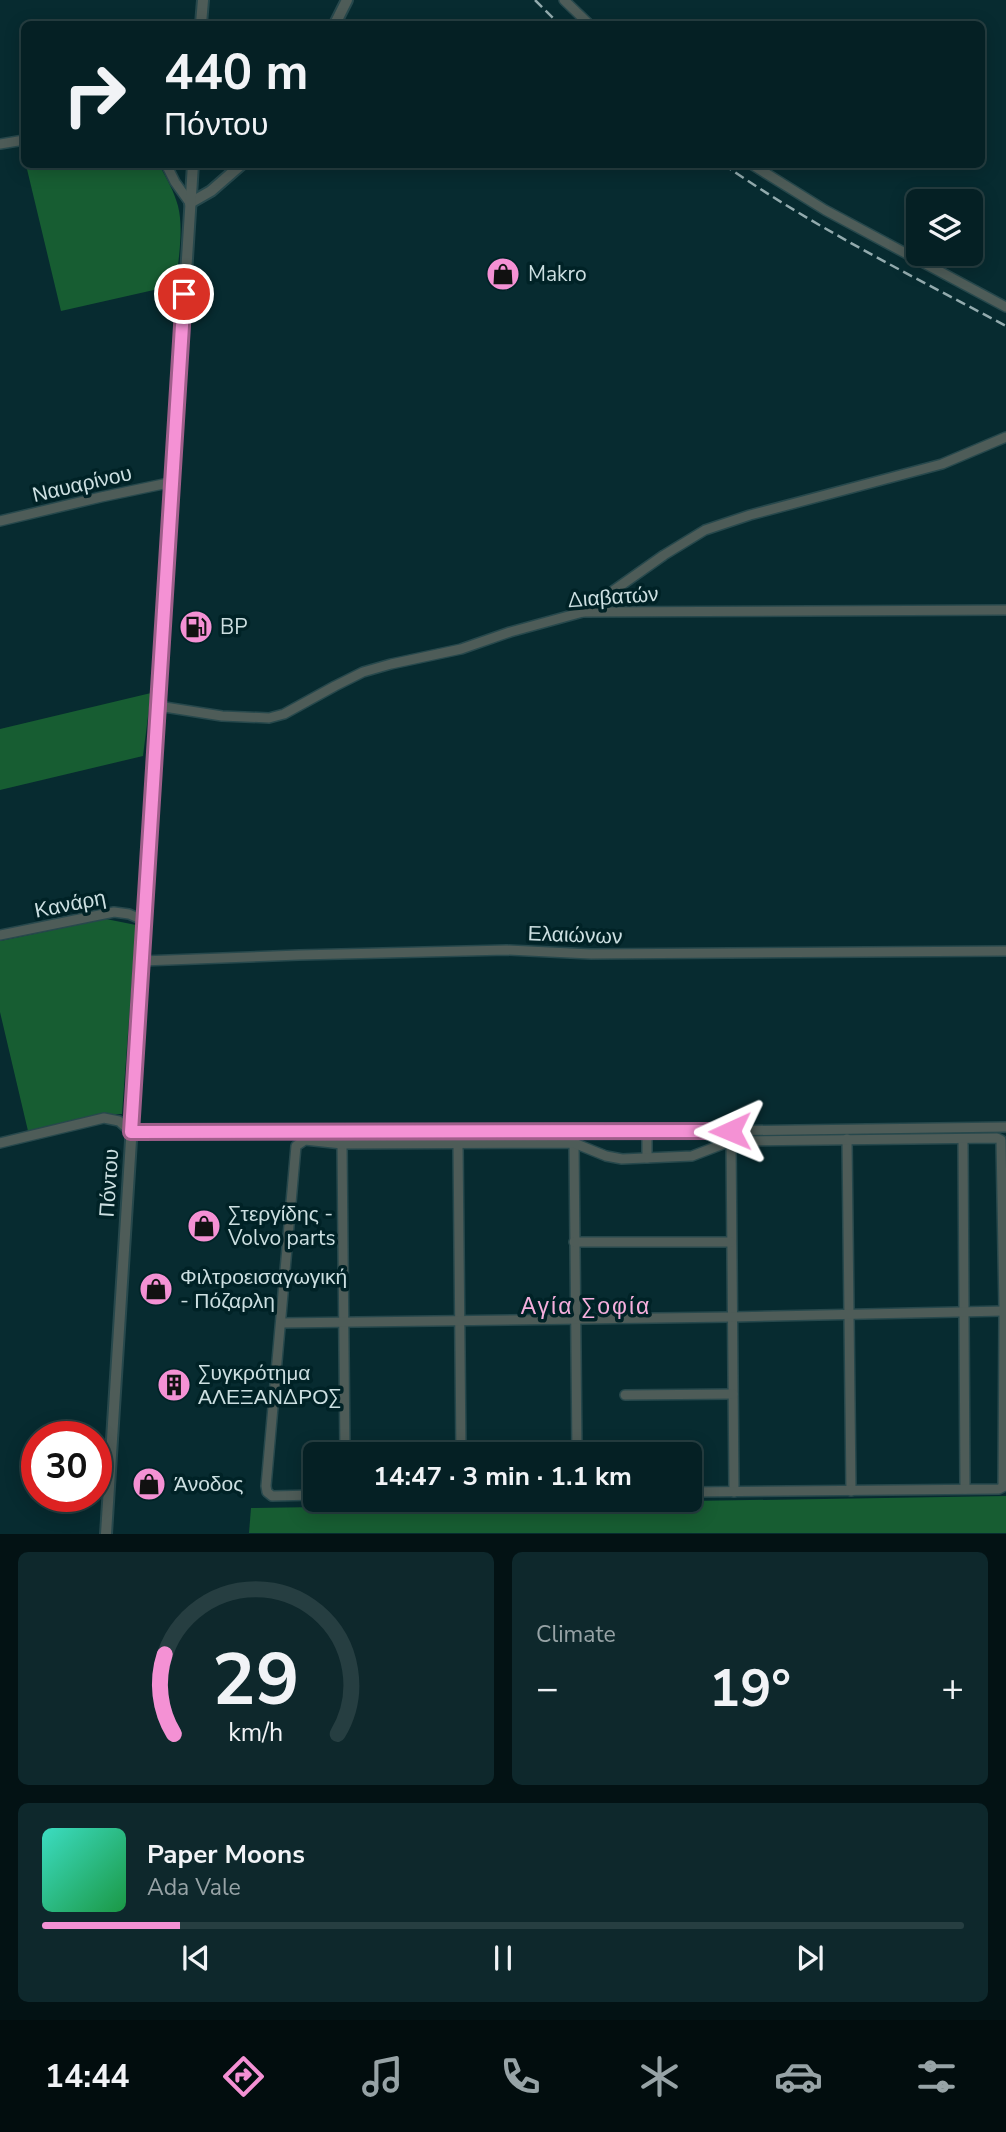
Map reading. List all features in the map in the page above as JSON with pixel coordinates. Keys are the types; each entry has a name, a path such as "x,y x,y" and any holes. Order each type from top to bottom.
{"street":[{"path":"201,21 203,0"},
{"path":"336,21 347,0"},
{"path":"565,0 586,21"},
{"path":"0,144 21,140"},
{"path":"168,168 190,203 211,191 237,168"},
{"name":"Πόντου","path":"106,1534 192,168"},
{"path":"757,168 825,210 1006,306"},
{"path":"583,612 664,555 705,530 942,464 1006,437"},
{"name":"Ναυαρίνου","path":"0,521 173,482"},
{"name":"Διαβατών","path":"158,706 222,716 270,718 284,714 363,672 461,649 583,612 1006,610"},
{"name":"Κανάρη","path":"0,935 114,912 129,914 145,921"},
{"name":"Ελαιώνων","path":"142,961 507,950 591,954 1006,951"},
{"path":"0,1143 104,1118 119,1121 131,1132 647,1132 1006,1127"},
{"path":"647,1132 647,1158"},
{"path":"303,1495 272,1496 267,1492 266,1486 296,1146 305,1140 342,1144 574,1143 606,1156 622,1159 692,1156 731,1141 997,1138 1003,1143 1003,1487 702,1492"},
{"path":"847,1139 850,1491"},
{"path":"963,1139 965,1489"},
{"path":"731,1141 734,1492"},
{"path":"574,1143 577,1442"},
{"path":"342,1144 345,1442"},
{"path":"458,1144 461,1442"},
{"path":"574,1242 731,1242"},
{"path":"281,1323 1004,1311"},
{"path":"625,1395 733,1394"}],"green space":[{"path":"27,168 161,168 180,215 176,285 61,311"},
{"path":"151,693 143,756 0,790 0,729"},
{"path":"106,919 136,925 122,1114 100,1114 28,1131 0,1012 0,941"},
{"path":"1006,1496 1006,1533 249,1533 251,1508 303,1507 303,1512 702,1512 702,1501"}],"railway":[{"path":"535,0 556,21"},
{"path":"729,168 826,229 1006,326"}],"place":[{"name":"Makro","path":"503,274"},
{"name":"BP","path":"196,627"},
{"name":"Στεργίδης - Volvo parts","path":"204,1226"},
{"name":"Φιλτροεισαγωγική - Πόζαρλη","path":"156,1289"},
{"name":"Συγκρότημα ΑΛΕΞΑΝΔΡΟΣ","path":"174,1385"},
{"name":"Άνοδος","path":"149,1484"}],"district":[{"name":"Αγία Σοφία","path":"586,1306"}],"route":[{"path":"184,294 131,1132 730,1131"}]}
